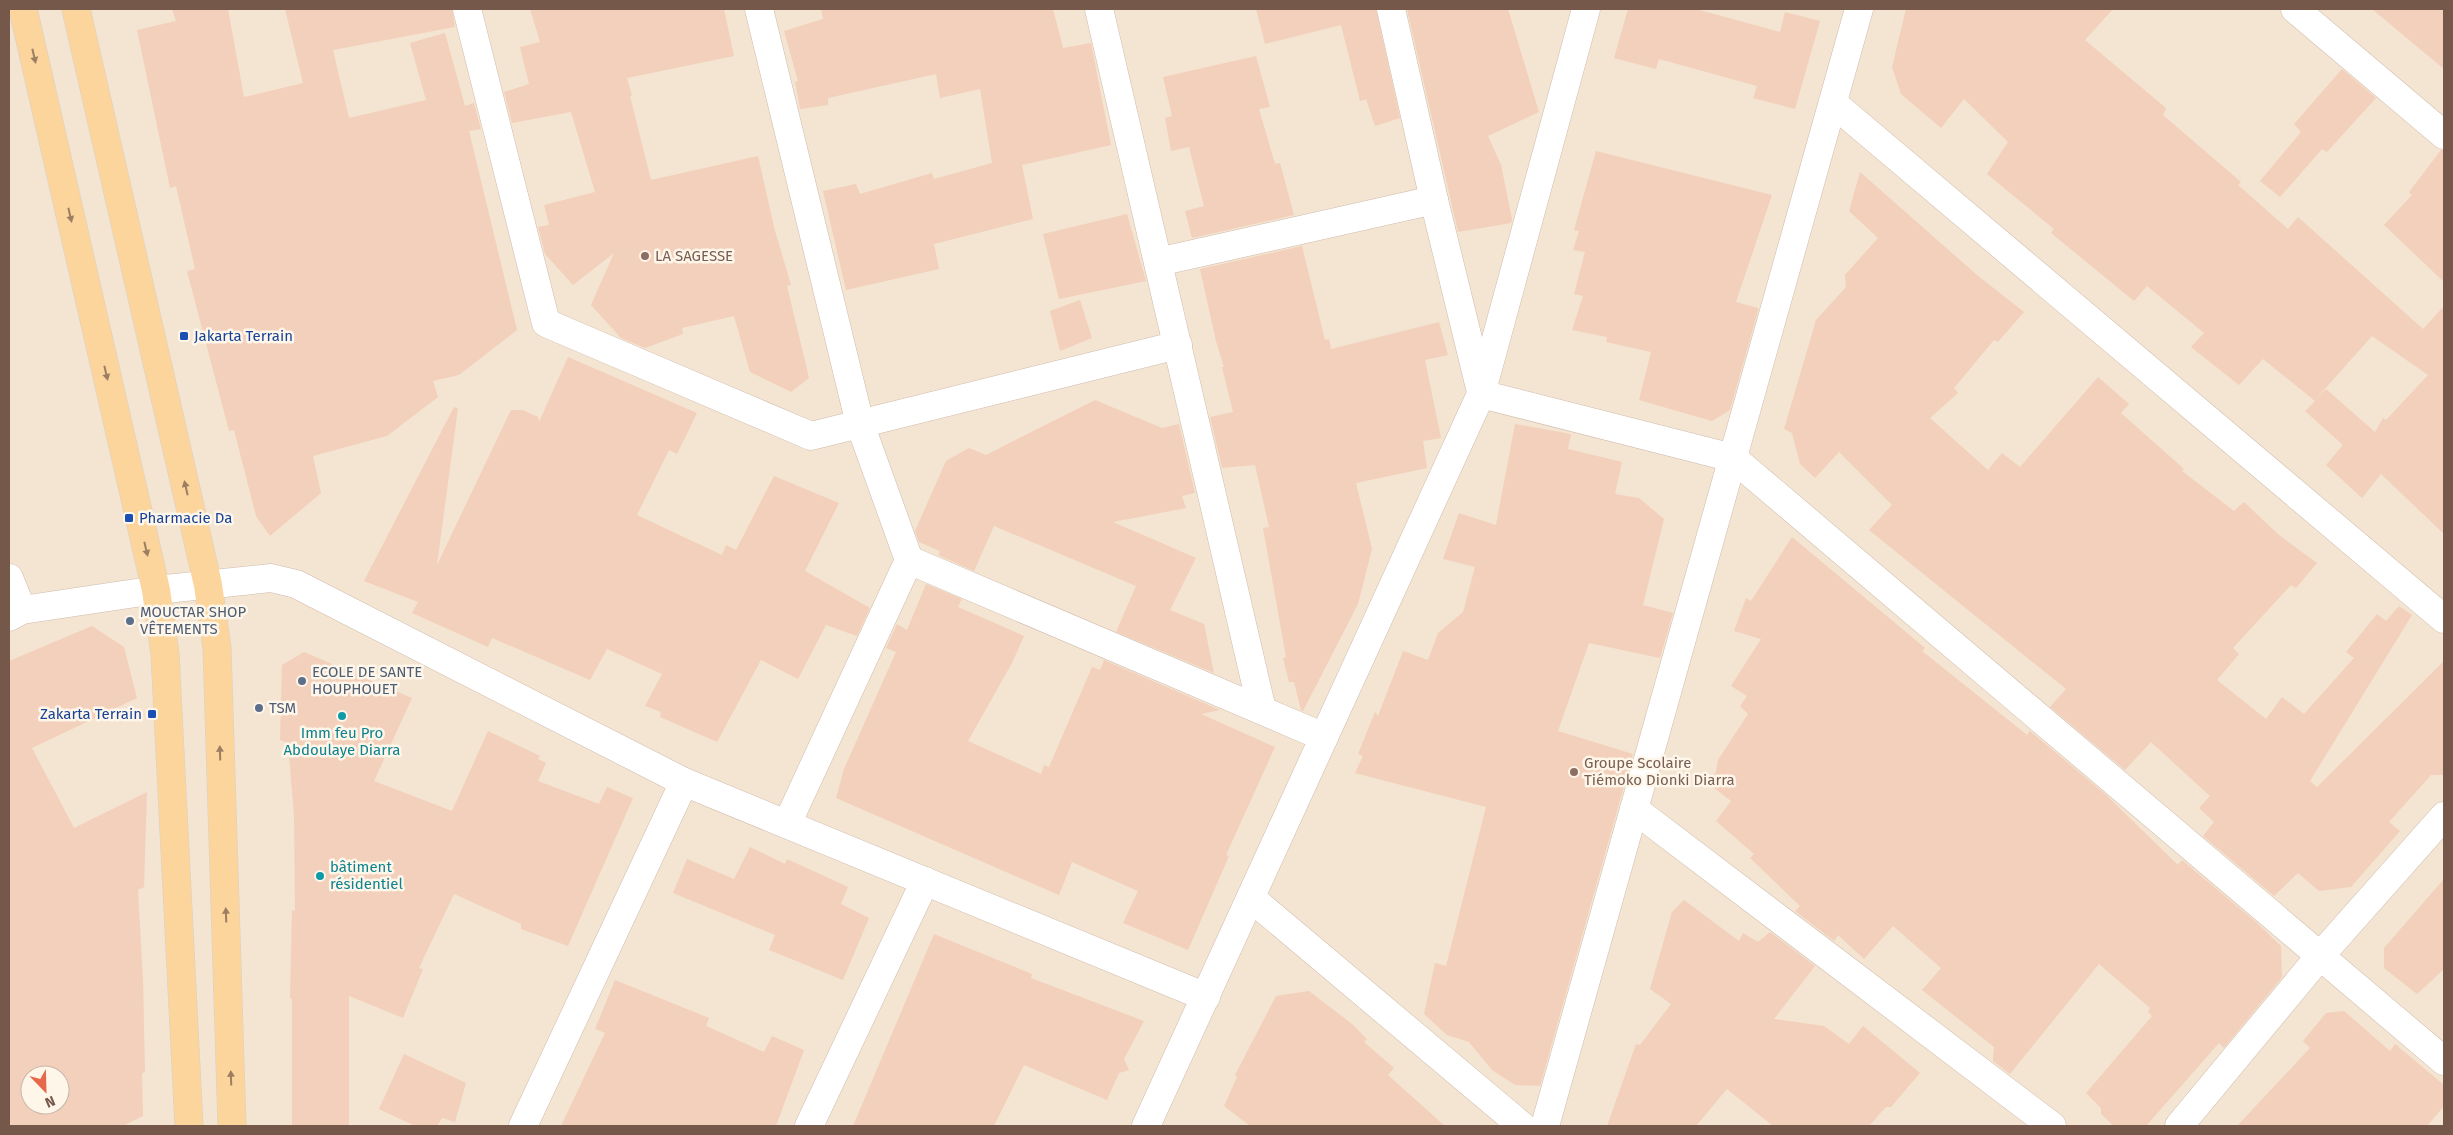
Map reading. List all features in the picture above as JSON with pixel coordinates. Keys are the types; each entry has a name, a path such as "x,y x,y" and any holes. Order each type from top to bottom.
{"main road":[{"path":"23,9 156,590 165,654 190,1126"},
{"path":"76,9 208,585 217,648 232,1126"}],"street":[{"path":"467,9 546,323 811,436 1178,345"},
{"path":"759,9 860,424 909,560 787,824"},
{"path":"1099,9 1262,710"},
{"path":"1391,9 1434,200 1481,394"},
{"path":"1146,1126 1481,394 1586,9"},
{"path":"1545,1126 1859,9"},
{"path":"2295,9 2444,135"},
{"path":"1833,103 2444,618"},
{"path":"1158,262 1434,200"},
{"path":"1481,394 1733,458 2444,1061"},
{"path":"909,560 1324,737"},
{"path":"9,578 16,614 156,590 271,578 296,584 684,782 1206,997"},
{"path":"522,1126 684,782"},
{"path":"1634,809 2052,1126"},
{"path":"2179,1126 2320,956 2444,816"},
{"path":"810,1126 925,881"},
{"path":"1251,898 1522,1126"}],"shaded area":[{"path":"9,9 2444,9 2444,1126 9,1126"}],"building":[{"path":"172,9 228,9 244,97 303,83 285,9 452,9 455,27 333,50 349,118 426,100 410,43 445,33 465,106 474,103 481,129 469,131 517,330 459,375 433,381 438,397 387,436 313,456 321,493 270,536 256,516 234,430 229,431 187,271 195,269 176,186 170,188 137,30 176,21"},
{"path":"530,9 724,9 734,56 627,78 632,96 630,96 651,180 758,156 775,231 791,285 787,286 809,378 791,392 750,372 734,316 682,328 683,334 645,348 621,338 591,305 614,253 573,285 545,254 538,227 549,225 544,205 595,192 571,112 512,123 504,92 529,84 520,47 540,42"},
{"path":"821,9 1053,9 1063,48 1091,43 1111,145 1022,165 1033,219 934,244 939,269 846,290 823,191 856,184 860,194 932,173 934,179 992,163 980,89 940,98 936,74 828,98 828,105 800,109 795,82 798,81 784,31 823,19"},
{"path":"1256,9 1376,9 1400,118 1375,126 1366,99 1360,101 1341,25 1265,44"},
{"path":"1407,9 1508,9 1539,112 1488,136 1501,165 1512,219 1511,223 1458,232"},
{"path":"1628,9 1696,9 1780,32 1785,12 1820,21 1795,109 1753,98 1757,86 1659,59 1656,69 1614,58"},
{"path":"1906,9 2113,9 2085,40 2166,108 2163,115 2241,182 2238,185 2288,229 2298,217 2423,329 2444,306 2444,534 2381,474 2362,498 2326,465 2343,445 2305,411 2315,401 2263,359 2239,385 2191,347 2204,333 2147,286 2134,301 2051,233 2054,229 1987,174 2008,142 1964,99 1941,128 1901,94 1892,67","holes":["2372,336 2428,375 2386,420 2383,418 2375,432 2326,389 2315,400"]},
{"path":"2372,9 2444,9 2444,69"},
{"path":"1256,56 1270,107 1259,109 1275,164 1280,163 1294,215 1192,238 1185,211 1204,206 1189,147 1171,151 1165,118 1172,116 1163,77"},
{"path":"2342,69 2376,98 2327,152 2322,149 2280,197 2260,181 2301,132 2294,124"},
{"path":"2441,150 2444,150 2444,282 2384,225 2412,195 2409,192"},
{"path":"1596,151 1772,195 1736,302 1758,308 1758,311 1730,410 1712,421 1639,400 1651,352 1606,342 1607,337 1572,330 1583,296 1574,294 1585,252 1573,250 1579,231 1574,230"},
{"path":"1860,172 1977,275 2024,312 1998,342 1994,340 1954,388 1958,393 1930,418 1988,470 2002,453 2020,467 2098,377 2129,404 2121,413 2184,469 2182,471 2234,511 2244,502 2279,535 2317,563 2296,588 2291,585 2233,648 2239,654 2217,680 2266,719 2282,697 2304,714 2354,658 2346,652 2377,614 2386,621 2399,606 2412,615 2310,781 2317,787 2444,661 2444,775 2431,775 2389,822 2400,831 2351,887 2319,891 2298,873 2274,896 2203,836 2214,822 2199,808 2210,796 2151,742 2125,770 2050,707 2066,689 1869,530 1892,505 1839,452 1815,478 1800,464 1792,433 1784,429 1816,320 1846,287 1845,275 1878,238 1849,211"},
{"path":"1127,214 1146,281 1059,299 1043,234"},
{"path":"1302,246 1325,340 1329,339 1331,349 1439,322 1448,355 1425,360 1441,438 1423,441 1427,468 1356,483 1372,549 1358,604 1303,711 1301,710 1294,682 1289,682 1283,658 1286,657 1263,528 1269,527 1255,465 1222,468 1210,417 1233,412 1200,269"},
{"path":"1080,300 1092,338 1060,351 1050,311"},
{"path":"568,357 697,413 677,454 669,450 637,515 722,555 726,545 736,550 774,476 839,503 805,571 870,608 857,636 826,625 798,679 761,660 717,742 660,717 661,712 645,706 662,674 607,649 590,680 492,638 488,647 412,613 418,602 364,581 454,407 458,408 437,565 511,410 523,410 538,417 539,422"},
{"path":"1095,400 1162,428 1179,424 1195,493 1182,496 1186,508 1113,522 1196,558 1170,610 1204,624 1214,673 1116,632 1136,586 994,526 974,571 938,555 940,551 919,542 915,531 946,461 969,448 986,455"},
{"path":"1515,424 1571,434 1568,449 1622,462 1615,494 1639,498 1664,519 1643,605 1673,613 1660,658 1589,643 1558,731 1633,754 1540,1086 1515,1085 1492,1070 1469,1042 1447,1035 1424,1014 1435,963 1446,966 1486,807 1355,773 1363,756 1358,754 1375,712 1378,716 1403,651 1428,660 1438,633 1463,612 1475,567 1443,559 1459,513 1496,525"},
{"path":"1792,537 1925,648 1922,651 2027,735 2030,731 2105,794 2178,865 2182,860 2257,923 2281,946 2282,977 2224,1048 2219,1043 2146,1126 2114,1126 2101,1114 2101,1108 2086,1093 2152,1016 2148,1012 2150,1008 2099,964 2010,1074 1993,1061 1994,1047 1922,990 1941,968 1893,926 1864,959 1838,935 1834,941 1795,911 1800,906 1750,858 1754,854 1716,821 1731,801 1709,784 1716,772 1718,760 1748,714 1740,706 1747,696 1731,686 1761,639 1734,631 1746,598 1751,601"},
{"path":"926,584 962,599 958,607 1024,636 1012,663 968,741 1041,774 1044,765 1049,767 1092,667 1100,670 1104,660 1220,710 1201,714 1275,747 1226,855 1229,856 1188,950 1123,923 1138,891 1072,862 1059,895 836,798 844,769 896,652 886,648 897,624 907,630"},
{"path":"92,626 124,647 137,698 32,748 74,828 147,792 144,887 138,890 143,981 145,1072 142,1073 143,1116 123,1126 9,1126 9,661"},
{"path":"304,652 412,698 374,781 452,811 488,731 540,756 538,759 546,763 538,781 599,804 607,787 633,798 568,946 521,929 521,924 454,894 419,968 423,969 403,1018 349,996 349,1126 292,1126 292,999 290,998 292,910 295,911 294,816 288,743 280,740 282,665"},
{"path":"750,847 785,864 787,859 848,887 841,904 869,918 843,980 769,950 775,935 673,893 687,859 734,879"},
{"path":"2444,879 2444,969 2417,994 2384,968 2384,948"},
{"path":"1684,900 1739,941 1743,933 1758,942 1770,932 1815,966 1774,1019 1824,1026 1849,1044 1863,1026 1920,1073 1891,1107 1886,1107 1869,1126 1773,1126 1727,1089 1696,1126 1607,1126 1636,1044 1640,1045 1671,1004 1650,989 1672,912"},
{"path":"934,934 1032,974 1031,978 1144,1021 1124,1059 1129,1070 1119,1073 1107,1100 1024,1065 994,1126 853,1126"},
{"path":"615,980 709,1018 706,1026 764,1052 772,1036 804,1050 776,1126 561,1126 605,1033 595,1029"},
{"path":"1309,991 1352,1024 1367,1039 1364,1042 1394,1068 1388,1075 1445,1126 1250,1126 1224,1106 1237,1077 1235,1075 1276,996"},
{"path":"2344,1011 2390,1051 2395,1044 2444,1085 2444,1106 2427,1126 2237,1126 2310,1048 2303,1041 2326,1013"},
{"path":"404,1054 466,1083 455,1122 442,1118 437,1126 415,1126 379,1109"}],"place":[{"name":"LA SAGESSE","path":"645,256"},
{"name":"Jakarta Terrain","path":"184,336"},
{"name":"Pharmacie Da","path":"129,518"},
{"name":"MOUCTAR SHOP VÊTEMENTS","path":"130,621"},
{"name":"ECOLE DE SANTE HOUPHOUET","path":"302,681"},
{"name":"TSM","path":"259,708"},
{"name":"Zakarta Terrain","path":"152,714"},
{"name":"Imm feu Pro Abdoulaye Diarra","path":"342,716"},
{"name":"Groupe Scolaire Tiémoko Dionki Diarra","path":"1574,772"},
{"name":"bâtiment résidentiel","path":"320,876"}]}
